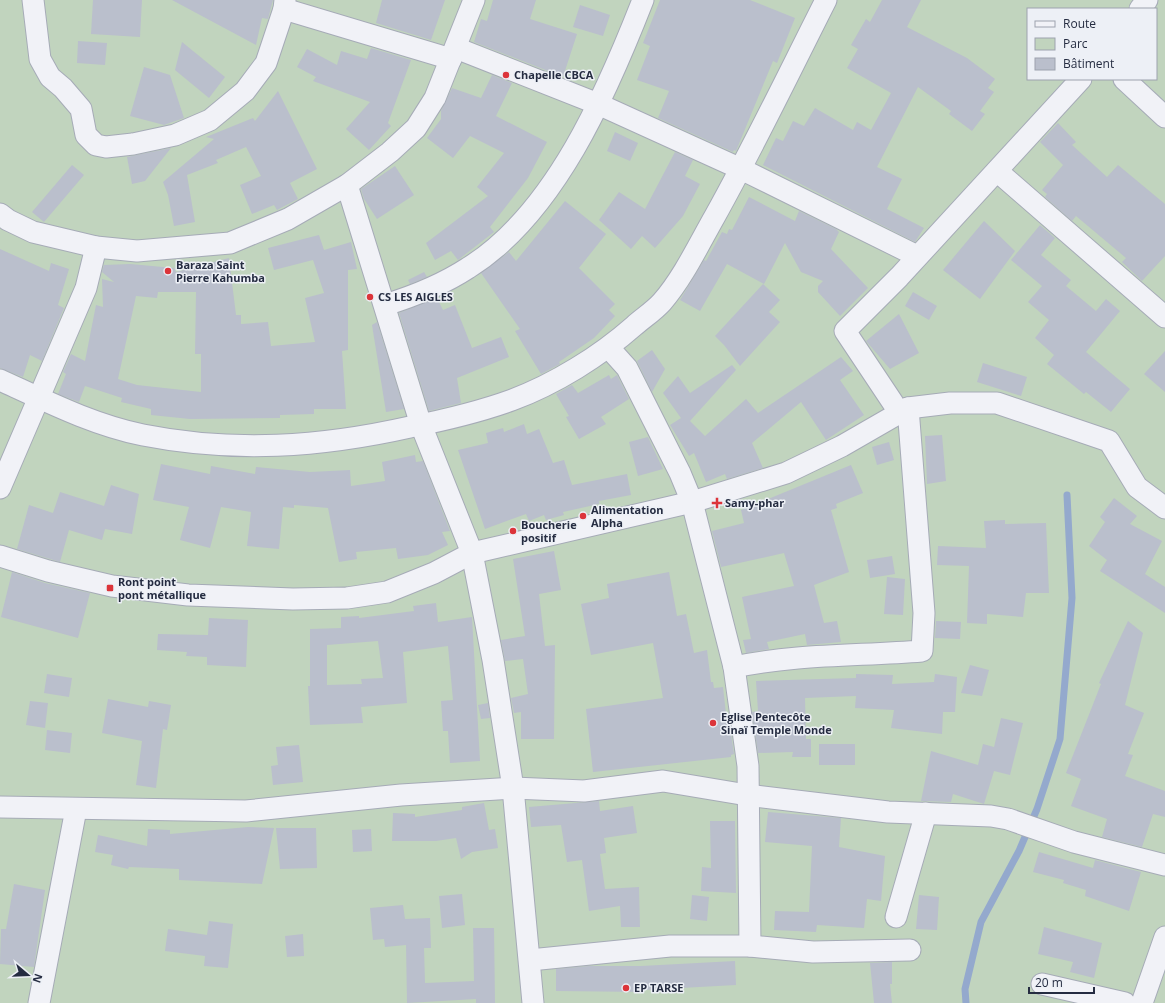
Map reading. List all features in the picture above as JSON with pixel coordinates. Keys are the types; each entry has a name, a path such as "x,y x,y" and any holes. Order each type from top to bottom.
{"street":[{"path":"33,0 40,59 50,77 63,88 81,109 86,135 96,145 106,147 133,144 175,135 210,120 245,91 266,63 285,5 454,54 598,104 741,169 917,256"},
{"path":"0,214 8,220 33,232 96,247 137,251 230,243 288,219 347,185 390,152 416,128 435,98 454,54 474,0"},
{"path":"385,305 421,294 469,268 508,236 542,197 573,153 598,104 643,0"},
{"path":"0,380 84,417 141,435 204,444 267,446 323,443 377,435 451,419 514,399 556,379 609,348 662,302 691,258 741,169 826,0"},
{"path":"1141,8 1147,0"},
{"path":"734,667 768,660 922,651 924,612 904,410 845,331 899,277 1080,80"},
{"path":"1125,80 1165,117"},
{"path":"997,171 1165,317"},
{"path":"347,185 421,425 472,553 493,660 513,788 533,1003"},
{"path":"0,488 86,288 96,247"},
{"path":"609,348 627,368 680,472 692,502 734,667 748,766 747,795 750,946"},
{"path":"0,556 48,571 112,586 188,595 293,600 347,598 387,592 434,573 472,553 692,502 786,472 842,446 904,410 950,403 997,403 1109,441 1137,487 1165,508"},
{"path":"0,807 246,810 401,795 513,788 584,791 663,781 747,795 888,812 991,816 1008,819 1074,842 1165,865"},
{"path":"39,1003 76,809"},
{"path":"896,917 926,813"},
{"path":"1142,1003 1165,937"},
{"path":"530,960 670,946 750,946 813,952 910,950"},
{"path":"1042,984 1125,1003"}],"green space":[{"path":"0,0 1165,0 1165,1003 0,1003"}],"building":[{"path":"93,0 142,0 140,37 91,34"},
{"path":"172,0 273,0 268,19 262,18 256,45"},
{"path":"382,0 445,0 431,40 376,23"},
{"path":"493,0 536,0 530,19 577,34 563,77 474,42 481,19 487,21"},
{"path":"660,0 750,0 795,18 777,63 773,61 736,151 734,150 733,152 658,118 669,91 637,80 650,46 643,43"},
{"path":"882,0 921,0 907,27 967,58 995,79 988,88 994,92 980,111 985,114 972,131 949,114 951,111 918,87 877,167 902,179 887,209 924,228 915,242 763,165 776,138 783,141 793,121 804,126 815,108 853,130 857,122 871,130 891,93 847,68 858,49 851,45 866,19 870,22"},
{"path":"580,5 610,15 603,36 573,27"},
{"path":"78,41 107,43 105,65 77,63"},
{"path":"182,42 225,77 209,98 175,70"},
{"path":"371,48 411,60 388,123 391,126 369,150 346,129 370,102 313,81 316,77 297,67 307,49 337,65 341,51 367,59"},
{"path":"144,67 170,75 184,118 164,125 130,116"},
{"path":"492,75 512,83 496,116 547,142 528,178 490,227 494,232 458,260 451,251 435,260 426,243 488,196 477,187 504,153 470,136 453,158 427,138 441,119 441,111 452,88 481,98"},
{"path":"278,91 317,169 290,183 298,199 277,210 274,205 252,214 240,185 261,176 246,147 216,160 218,163 187,175 195,222 174,226 168,195 163,182 214,139 206,137 253,118 255,121"},
{"path":"1058,123 1076,142 1072,145 1107,177 1118,165 1165,204 1165,256 1142,281 1122,262 1126,258 1076,216 1072,221 1045,197 1047,194 1042,190 1063,165 1040,142"},
{"path":"615,132 638,143 630,161 607,151"},
{"path":"171,148 145,181 132,184 127,157"},
{"path":"675,152 693,160 685,176 700,184 683,216 655,248 642,236 631,249 599,220 619,192 645,209"},
{"path":"72,165 84,175 44,222 32,212"},
{"path":"395,166 414,195 377,219 364,199 361,189"},
{"path":"749,197 795,221 799,211 836,229 839,232 831,249 868,288 840,316 818,292 818,286 823,281 801,272 785,243 764,284 727,264 700,311 680,300 704,260 706,261 722,232 727,234 729,229 732,230"},
{"path":"565,201 606,234 579,268 615,304 609,310 615,316 594,338 559,362 560,364 541,374 515,331 520,329 481,273 509,252 516,261"},
{"path":"984,221 1015,251 980,299 943,270"},
{"path":"1040,225 1055,238 1041,255 1071,280 1066,286 1096,311 1106,299 1120,311 1086,352 1130,389 1111,412 1086,392 1084,394 1047,364 1054,355 1035,338 1049,320 1028,302 1042,286 1011,260"},
{"path":"319,235 324,250 351,242 357,269 348,270 348,350 342,351 346,409 314,409 314,414 280,415 280,418 190,419 151,415 151,409 121,402 122,398 85,386 79,402 58,394 66,374 63,372 71,354 85,361 96,305 103,307 102,279 114,282 102,272 104,265 130,264 174,268 176,272 229,258 236,315 241,315 241,324 268,322 271,346 315,342 305,298 324,293 313,260 274,270 268,248","holes":["158,292 196,292 195,354 201,354 201,392 137,385 118,379 136,296 157,298"]},
{"path":"0,249 49,271 51,263 69,269 58,305 64,308 42,361 30,355 23,377 0,368"},
{"path":"424,272 427,277 410,284 408,280"},
{"path":"763,284 780,300 769,312 780,322 740,366 715,336"},
{"path":"913,292 937,306 929,320 905,306"},
{"path":"437,298 443,310 455,305 472,348 501,337 509,357 457,378 461,403 429,411 399,313"},
{"path":"899,314 919,353 890,369 866,341"},
{"path":"377,322 404,409 386,412 372,325"},
{"path":"652,350 665,369 652,392 637,361"},
{"path":"1165,351 1165,392 1144,374"},
{"path":"841,357 853,371 840,380 864,415 826,440 801,402 752,443 763,468 727,479 725,474 706,482 694,453 689,456 670,425 681,418 663,393 678,376 690,393 732,365 736,370 690,421 705,436 746,399 758,413"},
{"path":"983,363 1027,377 1021,396 977,382"},
{"path":"609,375 611,379 617,375 629,399 601,417 606,424 579,439 566,417 569,416 556,394 572,385 578,393"},
{"path":"524,424 527,434 539,429 553,463 564,460 572,485 627,474 631,495 599,501 599,504 563,512 564,515 546,520 544,515 529,521 526,514 485,529 458,450 488,443 486,433 503,428 504,432"},
{"path":"942,435 946,481 927,484 925,436"},
{"path":"648,437 663,469 638,476 629,442"},
{"path":"889,442 894,460 877,465 872,447"},
{"path":"415,455 416,462 423,461 450,531 442,532 448,545 428,555 398,559 396,548 356,552 357,559 339,562 328,508 294,505 294,508 283,507 279,549 247,546 251,512 221,507 210,548 180,540 189,507 153,500 161,464 210,474 211,466 255,474 256,467 310,472 350,470 351,486 385,481 382,462"},
{"path":"851,465 863,493 836,504 837,508 831,510 849,572 814,585 824,623 837,621 841,642 807,645 805,634 767,642 769,649 746,653 743,640 751,639 742,597 794,586 784,553 721,567 712,531 744,523 741,510"},
{"path":"111,485 139,494 132,534 105,529 102,540 69,530 60,562 17,549 29,505 53,513 60,492 104,506"},
{"path":"1114,498 1137,516 1130,524 1162,541 1145,574 1165,587 1165,613 1100,571 1107,560 1089,546 1105,522 1100,517"},
{"path":"1005,520 1005,524 1046,523 1049,593 1026,593 1023,617 987,614 987,624 967,623 969,566 937,565 938,546 986,548 984,521"},
{"path":"554,551 561,590 539,594 545,646 555,645 554,739 521,739 521,712 514,713 511,698 528,694 523,659 505,661 501,640 525,636 513,559"},
{"path":"892,556 895,574 870,578 867,560"},
{"path":"12,572 45,583 90,593 78,638 1,617"},
{"path":"669,572 677,616 686,614 694,653 707,650 711,682 713,682 714,688 723,687 726,714 728,713 734,754 731,755 731,757 593,772 586,709 663,698 653,643 591,655 581,604 609,598 607,584"},
{"path":"887,577 905,579 903,615 884,614"},
{"path":"436,603 438,622 472,617 480,761 450,763 448,731 443,731 441,701 453,700 448,646 403,652 407,703 361,707 363,723 310,725 308,686 310,686 310,629 341,628 341,617 359,616 359,618 414,611 413,606","holes":["378,641 383,678 361,679 362,684 327,685 327,645"]},
{"path":"209,618 248,620 246,667 207,665 207,657 186,656 187,652 157,650 158,634 208,635"},
{"path":"936,621 961,622 960,639 935,638"},
{"path":"1128,621 1143,633 1125,705 1144,713 1128,754 1133,755 1125,776 1165,791 1165,817 1153,814 1142,847 1102,837 1107,819 1071,806 1081,779 1066,773 1101,684 1099,683"},
{"path":"970,665 989,670 982,696 961,693"},
{"path":"47,674 72,678 69,697 44,693"},
{"path":"856,674 893,675 892,684 934,682 935,674 957,677 955,712 943,712 942,734 891,728 894,710 855,708 856,696 805,698 806,739 811,739 811,757 792,757 793,752 758,753 752,712 758,711 756,681 856,678"},
{"path":"108,699 148,707 149,701 171,705 167,730 163,729 156,788 136,785 142,741 102,733"},
{"path":"30,701 48,703 45,728 26,725"},
{"path":"488,703 490,718 481,719 478,705"},
{"path":"1001,718 1023,723 1010,775 994,771 984,804 953,794 951,802 921,801 931,751 978,765 983,744 994,747"},
{"path":"47,730 72,733 70,753 45,750"},
{"path":"819,744 855,744 855,765 819,765"},
{"path":"299,745 303,782 273,785 271,766 278,765 276,747"},
{"path":"599,801 600,811 633,806 637,833 604,838 606,853 600,854 605,889 639,887 640,927 621,927 620,906 589,911 582,860 567,862 561,825 531,827 529,807"},
{"path":"484,803 489,830 495,829 498,848 472,852 461,859 456,838 436,841 392,841 393,813 415,814 415,817 462,810 462,807"},
{"path":"768,812 841,818 839,847 885,856 881,901 867,899 864,928 817,925 816,932 774,930 775,911 809,912 812,846 765,842"},
{"path":"710,821 735,821 736,893 701,891 702,867 711,868"},
{"path":"248,827 274,828 262,884 179,880 179,869 129,867 128,869 111,865 113,855 95,852 98,835 147,846 148,829 170,830 170,834"},
{"path":"276,828 316,828 317,868 280,869"},
{"path":"371,829 372,851 353,852 352,830"},
{"path":"1039,852 1093,868 1095,860 1141,872 1129,911 1085,896 1086,890 1063,883 1064,880 1033,872"},
{"path":"14,884 45,890 34,967 0,964 1,929 6,929"},
{"path":"462,894 465,925 442,928 439,896"},
{"path":"692,895 709,897 707,921 690,919"},
{"path":"919,895 939,897 937,930 916,929"},
{"path":"403,905 405,919 430,918 431,948 424,948 425,983 474,981 473,928 494,928 495,1003 476,1003 476,999 407,1003 406,945 385,947 384,939 373,940 370,908"},
{"path":"209,921 233,924 228,968 204,966 205,956 165,951 168,929 207,935"},
{"path":"1044,927 1102,943 1094,978 1070,972 1073,962 1038,954"},
{"path":"303,934 304,956 287,957 285,936"},
{"path":"735,961 736,985 644,990 644,992 556,991 556,969 589,966 641,966"},
{"path":"892,962 892,984 890,984 892,1003 874,1003 870,963"}],"waterway":[{"path":"966,1003 965,989 981,922 1019,851 1037,809 1060,739 1072,598 1067,495"}],"place":[{"name":"Chapelle CBCA","path":"506,75"},
{"name":"Baraza Saint Pierre Kahumba","path":"168,271"},
{"name":"CS LES AIGLES","path":"370,297"},
{"name":"Samy-phar","path":"717,503"},
{"name":"Alimentation Alpha","path":"583,516"},
{"name":"Boucherie positif","path":"513,531"},
{"name":"Ront point pont métallique","path":"110,588"},
{"name":"Eglise Pentecôte Sinaï Temple Monde","path":"713,723"},
{"name":"EP TARSE","path":"626,988"}]}
